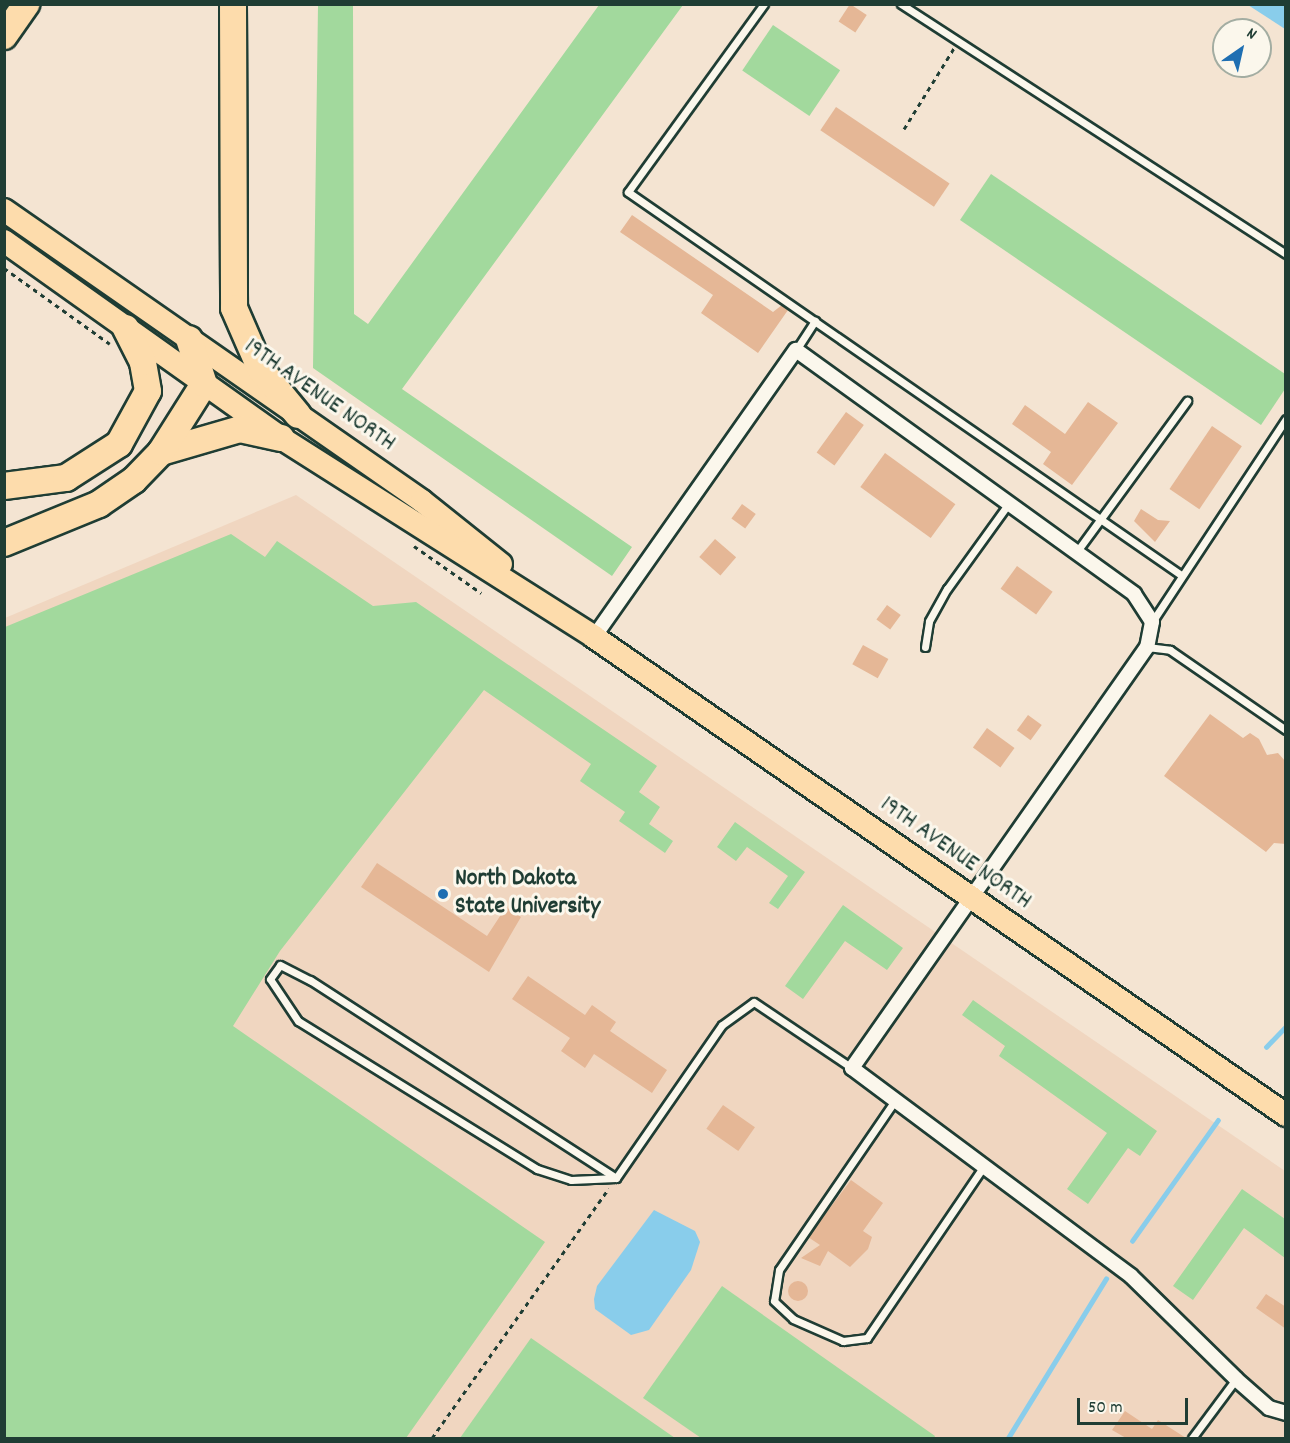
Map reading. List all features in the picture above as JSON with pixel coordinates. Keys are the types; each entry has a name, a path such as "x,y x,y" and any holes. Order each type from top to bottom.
{"highway":[{"path":"4,36 26,4"},
{"path":"233,4 234,308 255,360 298,415"},
{"path":"4,543 99,504 134,480 161,452 204,384 189,339"},
{"path":"4,486 66,478 119,444 148,391 143,362 122,340"},
{"path":"161,452 240,429 281,438"}],"main road":[{"name":"19TH AVENUE NORTH","path":"4,210 422,501 594,637"},
{"name":"19TH AVENUE NORTH","path":"4,241 122,340 204,384 281,438 594,637 1286,1115"}],"street":[{"path":"594,637 796,350 1009,502 1075,554 1134,594 1152,622 1147,647 968,896 852,1068 897,1098 986,1164 1160,1300 1236,1379 1269,1408 1286,1413"}],"lane":[{"path":"764,4 628,192 1181,575"},
{"path":"901,4 1286,254"},
{"path":"796,350 815,321"},
{"path":"1075,554 1187,401"},
{"path":"1152,622 1286,419"},
{"path":"925,647 929,621 946,589 1009,502"},
{"path":"1147,647 1170,650 1286,730"},
{"path":"280,965 310,980 616,1178 571,1180 537,1169 298,1021 276,996 273,970 280,965"},
{"path":"616,1178 722,1026 754,1002 852,1068"},
{"path":"897,1098 779,1270 774,1301 793,1319 843,1341 867,1338 986,1164"},
{"path":"1192,1438 1236,1379"}],"path":[{"path":"904,129 958,42"},
{"path":"4,268 122,340"},
{"path":"432,1438 616,1178"}],"shaded area":[{"name":"North Dakota State University","path":"296,495 1285,1171 1285,1438 5,1438 5,618"}],"green space":[{"path":"318,5 353,5 354,314 368,324 599,5 683,5 402,389 632,547 612,576 313,368"},
{"path":"773,25 840,70 809,116 742,71"},
{"path":"991,174 1285,374 1285,389 1261,425 960,220"},
{"path":"231,534 265,557 277,541 373,606 416,602 657,766 639,792 660,807 649,824 673,841 665,853 619,821 625,812 580,781 591,764 484,690 280,951 233,1026 545,1242 406,1438 5,1438 5,627"},
{"path":"735,822 805,872 778,909 769,903 788,876 747,847 736,861 717,847"},
{"path":"843,905 903,948 887,970 845,941 803,999 785,986"},
{"path":"973,1000 1157,1131 1140,1156 1128,1148 1088,1204 1067,1189 1107,1133 999,1056 1005,1046 962,1015"},
{"path":"1242,1189 1285,1219 1285,1258 1244,1228 1193,1300 1173,1286"},
{"path":"722,1286 935,1436 934,1438 701,1438 643,1398"},
{"path":"531,1338 675,1438 460,1438"}],"water":[{"path":"1248,5 1285,5 1285,29 1272,21 1272,18 1268,18"},
{"path":"654,1210 695,1231 700,1242 691,1270 649,1330 631,1335 595,1309 594,1299 597,1286"}],"building":[{"path":"850,4 867,15 855,33 839,22"},
{"path":"836,107 950,184 934,207 820,130"},
{"path":"632,215 773,312 782,305 788,310 758,353 701,313 713,295 620,232"},
{"path":"1088,402 1118,423 1072,485 1043,464 1051,452 1012,424 1025,405 1065,434"},
{"path":"846,412 864,425 834,465 817,452"},
{"path":"1212,426 1242,446 1199,509 1170,489"},
{"path":"885,453 955,504 931,538 860,487"},
{"path":"742,504 756,514 745,529 731,519"},
{"path":"1141,509 1158,520 1170,521 1155,542 1134,521"},
{"path":"715,539 736,557 720,575 699,557"},
{"path":"1017,566 1053,592 1036,615 1001,589"},
{"path":"887,605 901,615 890,630 876,620"},
{"path":"863,645 888,659 878,678 852,664"},
{"path":"1210,714 1243,738 1250,733 1259,739 1267,755 1278,753 1286,762 1286,844 1274,843 1266,852 1164,776"},
{"path":"1028,715 1042,725 1031,740 1017,730"},
{"path":"987,728 1015,748 1000,767 973,747"},
{"path":"377,863 487,936 506,907 521,917 489,972 361,887"},
{"path":"528,976 585,1015 592,1005 616,1022 610,1031 667,1070 652,1093 594,1054 585,1068 561,1051 570,1038 512,999"},
{"path":"723,1105 755,1127 738,1151 706,1129"},
{"path":"851,1180 883,1203 863,1231 872,1237 868,1249 850,1267 828,1251 820,1266 801,1258 820,1245 808,1237"},
{"path":"798,1281 805,1284 808,1291 805,1298 798,1301 791,1298 788,1291 791,1284"},
{"path":"1266,1294 1286,1307 1286,1329 1256,1308"},
{"path":"1125,1411 1152,1429 1158,1420 1186,1438 1126,1438 1112,1430"}],"waterway":[{"path":"1266,1047 1286,1026"},
{"path":"1132,1241 1218,1120"},
{"path":"1008,1438 1106,1279"}],"place":[{"name":"North Dakota State University","path":"443,894"}]}
